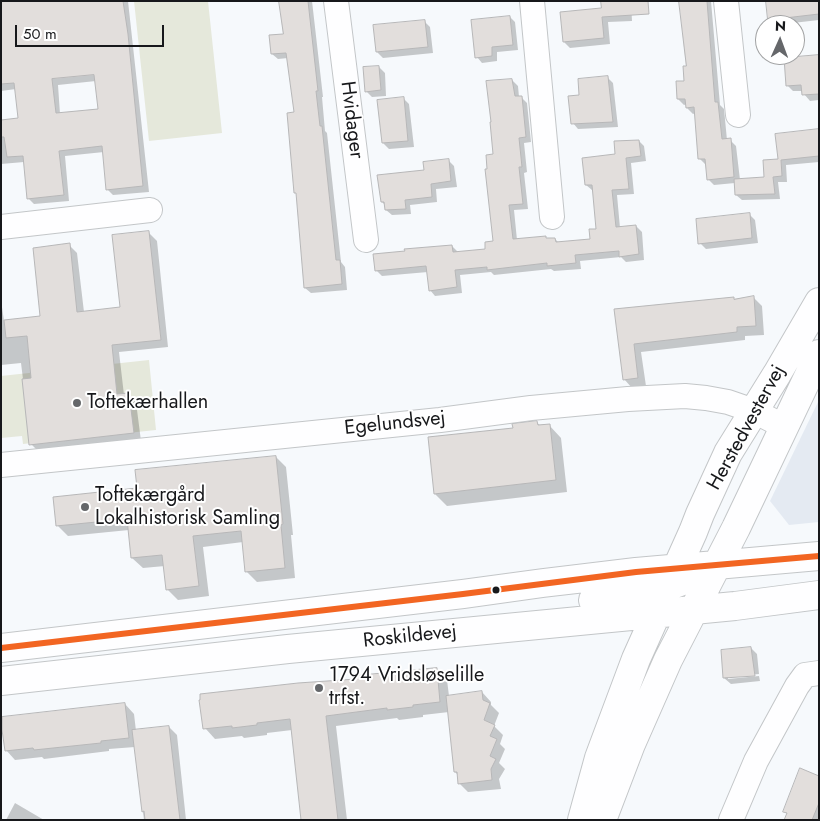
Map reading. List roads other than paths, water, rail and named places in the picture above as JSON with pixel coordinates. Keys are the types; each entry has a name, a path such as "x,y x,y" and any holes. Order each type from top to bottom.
{"main road":[{"name":"Herstedvestervej","path":"582,820 599,758 636,659 700,514 728,453 819,302"},
{"name":"Herstedvestervej","path":"602,820 634,736 668,660 712,575 819,354"},
{"name":"Roskildevej","path":"1,648 543,583 712,575 819,556"},
{"path":"657,612 712,575 819,574"},
{"path":"294,649 358,629 542,605 625,597 672,578"},
{"name":"Roskildevej","path":"1,681 294,649 657,612 735,606 819,595"}],"street":[{"name":"Hvidager","path":"336,1 366,240"},
{"path":"532,1 552,217"},
{"path":"726,1 738,115"},
{"path":"1,227 150,210"},
{"name":"Egelundsvej","path":"1,465 430,421 531,408 685,396 728,402 754,411 784,427"},
{"path":"731,820 756,761 797,686 805,675 819,673"}],"place":[{"name":"Toftekærhallen","path":"77,403"},
{"name":"Toftekærgård Lokalhistorisk Samling","path":"85,507"},
{"name":"1794 Vridsløselille trfst.","path":"319,688"}]}
